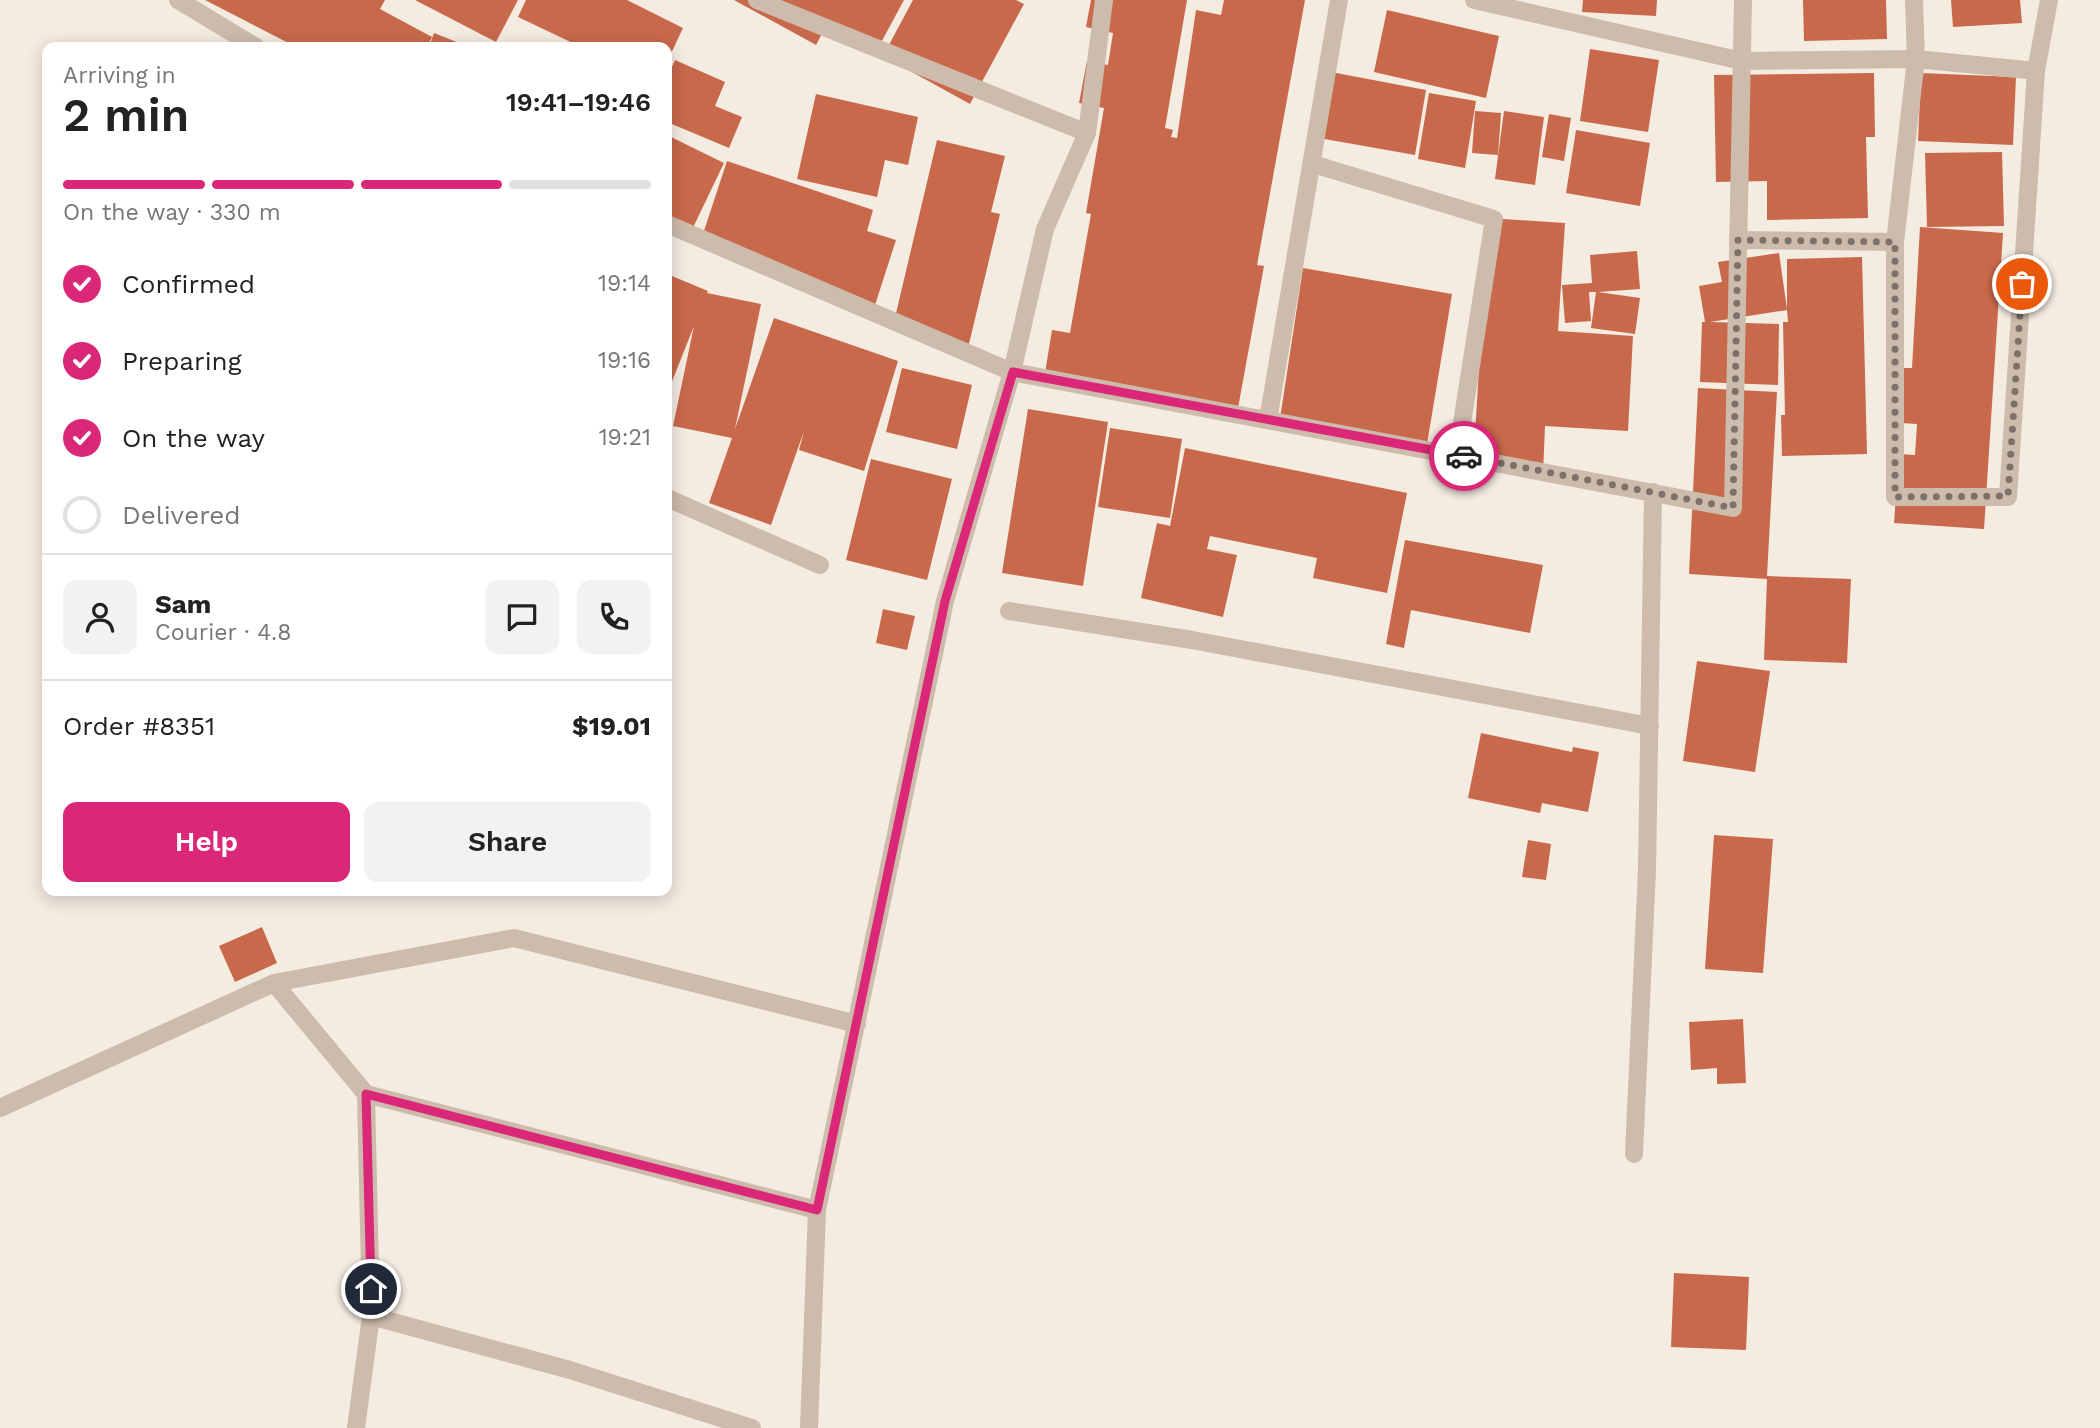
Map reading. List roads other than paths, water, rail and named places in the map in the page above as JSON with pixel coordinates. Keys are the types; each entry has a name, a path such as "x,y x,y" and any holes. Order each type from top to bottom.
{"street":[{"path":"177,0 241,42"},
{"path":"757,0 1087,133"},
{"path":"809,1428 817,1210 945,601 1013,372 1045,229 1087,133 1104,0"},
{"path":"1268,420 1339,0"},
{"path":"1474,0 1742,61 1916,59 2036,71"},
{"path":"672,225 1013,372 1733,508 1743,0"},
{"path":"1914,0 1916,59 1895,242 1895,497 2008,496 2036,71 2049,0"},
{"path":"1313,164 1494,219 1457,455"},
{"path":"1738,240 1895,242"},
{"path":"1634,1154 1650,726 1653,492"},
{"path":"672,500 820,565"},
{"path":"1009,611 1192,640 1650,726"},
{"path":"0,1108 274,983 514,938 857,1024"},
{"path":"274,983 366,1094 817,1210"},
{"path":"356,1428 371,1316 366,1094"},
{"path":"371,1316 570,1370 752,1428"}]}
